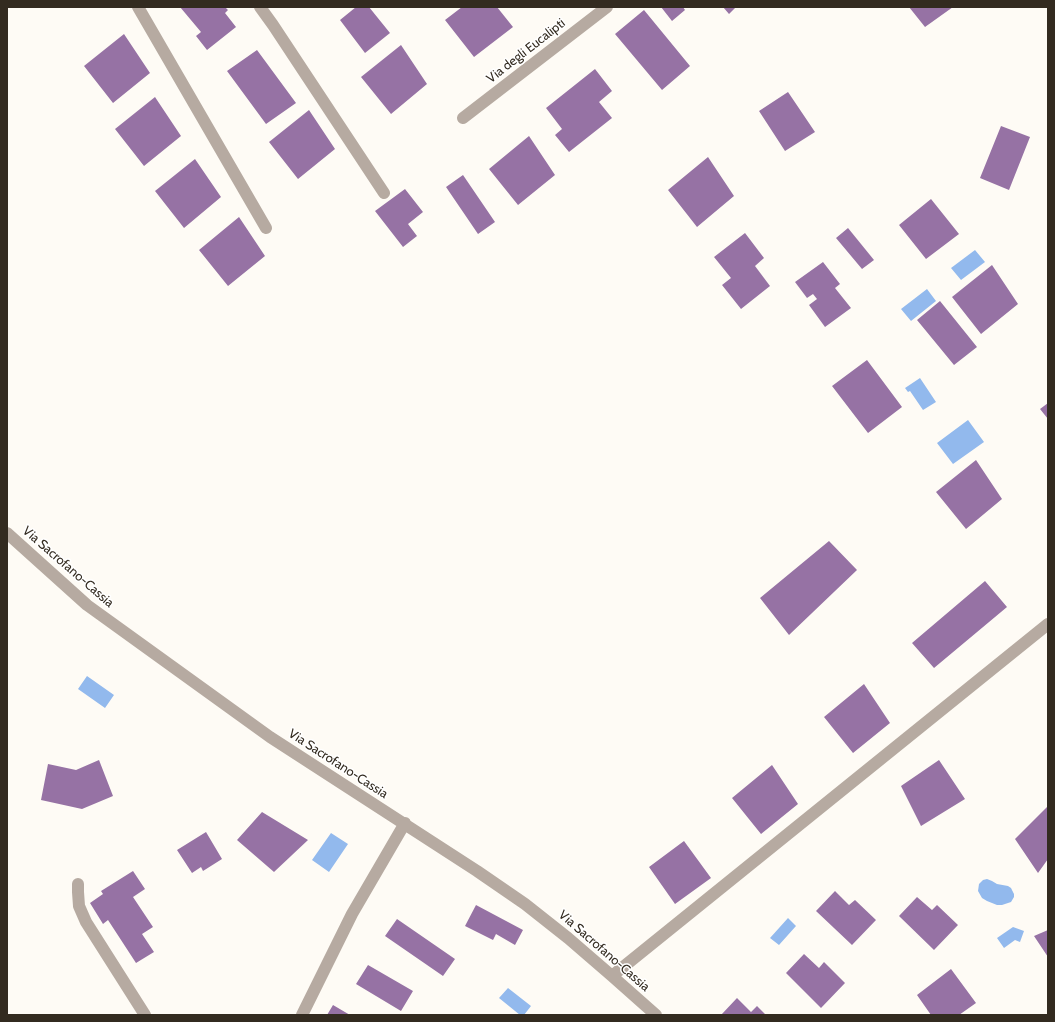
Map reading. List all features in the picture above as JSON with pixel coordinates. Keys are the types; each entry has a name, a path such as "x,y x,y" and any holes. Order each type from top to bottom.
{"street":[{"path":"138,7 266,228"},
{"path":"260,7 384,193"},
{"name":"Via degli Eucalipti","path":"463,118 607,7"},
{"name":"Via Sacrofano-Cassia","path":"7,533 87,605 270,737 493,881 525,904 568,938 656,1015"},
{"path":"612,976 1048,624"},
{"path":"302,1015 352,914 405,824"},
{"path":"78,884 79,906 86,922 145,1015"}],"water":[{"path":"975,250 985,262 961,280 951,268"},
{"path":"927,289 936,301 911,321 901,309"},
{"path":"920,378 936,402 923,410 910,391 908,392 905,388"},
{"path":"968,420 984,442 953,464 937,443"},
{"path":"87,676 114,695 105,708 78,689"},
{"path":"331,833 348,844 329,872 312,860"},
{"path":"987,879 1011,888 1014,897 1011,902 997,905 982,898 978,891 979,884 983,880"},
{"path":"788,918 796,926 779,945 770,938"},
{"path":"1013,927 1024,931 1020,942 1015,940 1004,948 997,938"},
{"path":"508,988 531,1006 524,1015 520,1015 499,998"}],"building":[{"path":"180,7 225,7 228,10 225,13 236,27 207,50 196,36 201,32"},
{"path":"356,7 369,7 390,33 365,53 340,20"},
{"path":"462,7 497,7 513,27 474,57 445,20"},
{"path":"661,7 683,7 685,10 672,21"},
{"path":"723,7 736,7 729,14"},
{"path":"909,7 953,7 925,27"},
{"path":"644,10 690,66 662,90 615,34"},
{"path":"124,34 150,73 113,103 84,66"},
{"path":"401,45 427,84 391,114 361,77"},
{"path":"257,50 296,103 266,124 227,71"},
{"path":"595,69 612,91 599,102 612,118 569,152 555,135 562,129 546,108"},
{"path":"788,92 815,132 785,151 759,111"},
{"path":"155,97 181,136 144,166 115,129"},
{"path":"309,110 335,149 298,179 269,142"},
{"path":"1001,126 1030,137 1009,190 980,178"},
{"path":"529,136 555,175 518,205 489,169"},
{"path":"708,157 734,196 697,227 668,190"},
{"path":"195,159 221,197 184,228 155,191"},
{"path":"463,175 495,222 478,234 446,187"},
{"path":"405,189 423,212 408,224 417,236 403,247 375,211"},
{"path":"931,199 959,234 926,259 899,225"},
{"path":"239,217 265,256 228,286 199,250"},
{"path":"848,228 874,260 862,269 836,238"},
{"path":"745,233 764,258 755,266 770,286 741,309 722,285 731,278 714,257"},
{"path":"823,262 840,284 835,288 851,308 825,327 809,305 817,299 813,294 807,298 795,282"},
{"path":"992,265 1018,304 981,334 952,297"},
{"path":"940,301 977,347 954,365 917,320"},
{"path":"867,360 902,407 868,433 832,386"},
{"path":"1048,403 1048,419 1040,409"},
{"path":"976,460 1002,499 966,529 936,492"},
{"path":"829,541 857,570 789,635 760,598"},
{"path":"985,581 1007,607 934,668 912,643"},
{"path":"864,684 890,723 853,753 824,717"},
{"path":"99,760 113,796 82,809 41,800 48,764 76,770"},
{"path":"939,760 965,799 921,826 901,786"},
{"path":"772,765 798,804 761,834 732,798"},
{"path":"1048,806 1048,859 1038,873 1015,839"},
{"path":"262,812 308,840 274,872 237,840"},
{"path":"206,832 222,859 203,871 201,867 192,873 177,850"},
{"path":"684,841 711,878 675,904 649,867"},
{"path":"133,871 145,889 133,897 153,927 142,934 154,952 136,963 108,920 103,924 90,903 103,894 101,891"},
{"path":"835,891 849,905 855,900 876,920 852,945 816,911"},
{"path":"917,897 932,910 937,905 958,925 934,950 899,916"},
{"path":"476,905 523,930 515,945 496,934 493,940 465,926"},
{"path":"397,919 455,959 443,976 385,936"},
{"path":"1048,930 1048,957 1034,936"},
{"path":"804,954 819,968 824,962 845,983 821,1008 786,973"},
{"path":"368,965 413,991 401,1011 356,984"},
{"path":"951,969 976,1003 959,1015 931,1015 917,995"},
{"path":"737,998 751,1012 757,1006 766,1015 721,1015"},
{"path":"333,1005 350,1015 327,1015"}]}
